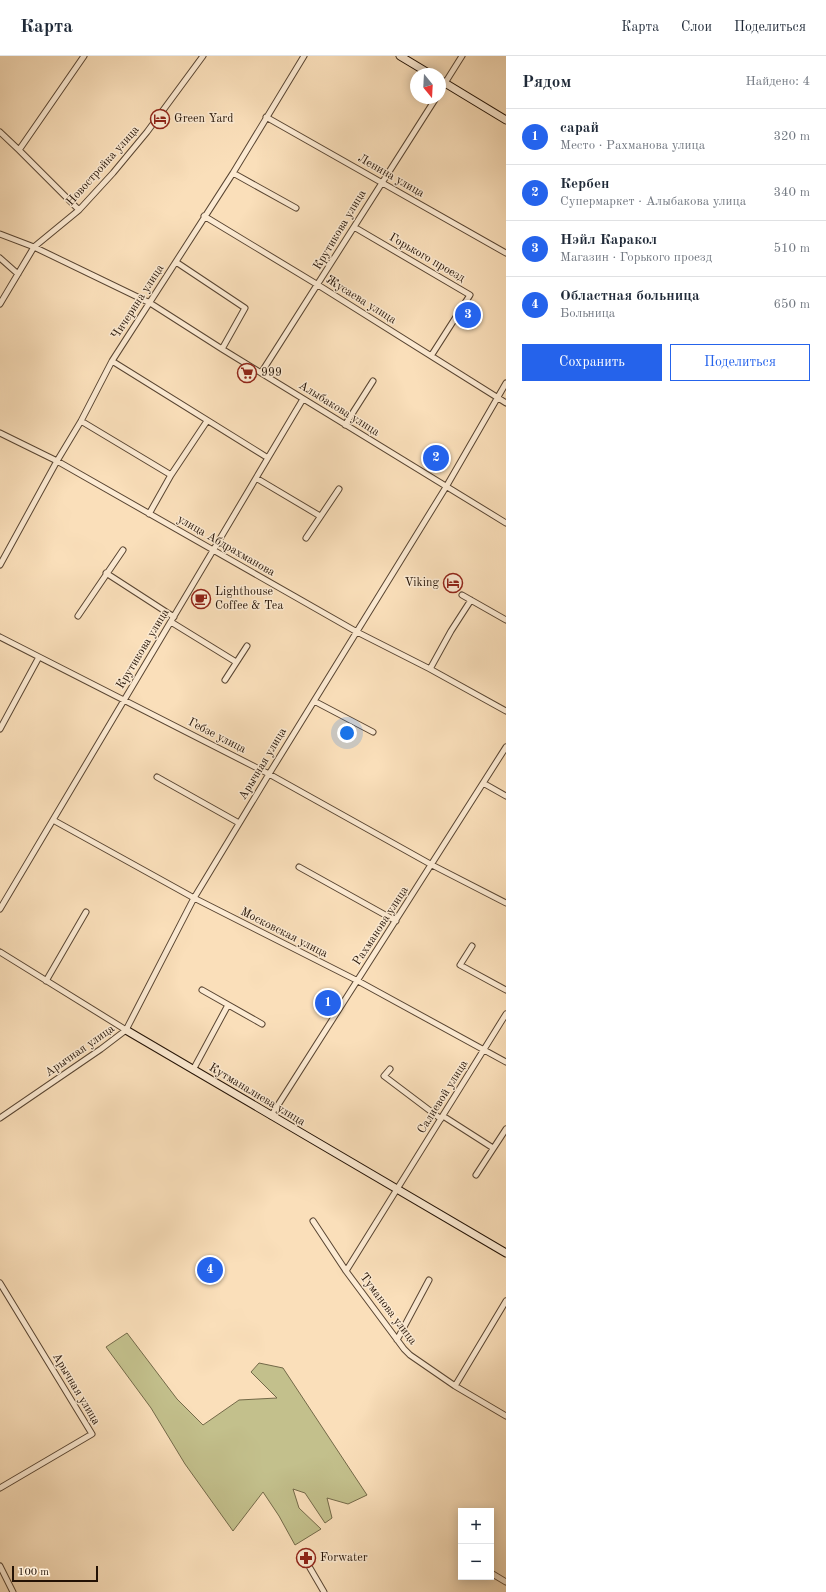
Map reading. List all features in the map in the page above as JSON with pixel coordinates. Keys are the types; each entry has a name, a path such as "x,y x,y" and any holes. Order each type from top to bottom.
{"street":[{"path":"19,150 84,56"},
{"name":"Новостройка улица","path":"0,304 34,247 79,210 113,173 147,132 203,56"},
{"name":"Чичерина улица","path":"0,565 57,461 82,421 112,361 233,173 304,56"},
{"path":"400,56 420,68"},
{"path":"446,78 462,56"},
{"path":"446,84 506,120"},
{"name":"Крутикова улица","path":"261,373 318,285 381,182 432,104"},
{"name":"Ленина улица","path":"266,117 506,253"},
{"path":"0,132 79,210"},
{"path":"233,173 296,208"},
{"name":"Жусаева улица","path":"204,216 318,285 506,403"},
{"name":"Горького проезд","path":"354,227 470,295 431,356"},
{"name":"Алыбакова улица","path":"0,234 34,247 150,303 222,349 506,523"},
{"path":"0,258 18,274"},
{"path":"176,262 245,308 222,349"},
{"path":"112,361 268,458"},
{"path":"346,425 373,381"},
{"name":"Арычная улица","path":"0,1118 102,1049 126,1030 194,898 446,487 506,383"},
{"name":"Крутикова улица","path":"0,909 303,399"},
{"path":"82,421 171,475"},
{"path":"149,514 171,475 207,421"},
{"name":"улица Абдрахманова","path":"0,433 57,461 357,632 430,669 506,711"},
{"path":"256,478 320,516"},
{"path":"306,538 339,489"},
{"path":"78,616 106,572 123,550"},
{"path":"106,572 172,620 236,662"},
{"path":"462,594 506,620"},
{"path":"430,669 451,631 472,600"},
{"name":"Гебзе улица","path":"0,637 125,699 269,774 432,865 506,903"},
{"path":"225,680 247,646"},
{"path":"0,729 38,657"},
{"path":"314,701 373,732"},
{"name":"Рахманова улица","path":"271,1116 506,747"},
{"path":"157,777 239,823"},
{"path":"483,783 506,796"},
{"name":"Московская улица","path":"53,820 194,898 358,981 506,1062"},
{"path":"299,867 396,921"},
{"path":"46,981 86,912"},
{"path":"472,946 460,965 506,990"},
{"name":"Кутманалиева улица","path":"0,952 193,1070 506,1253"},
{"path":"202,990 262,1024"},
{"path":"193,1070 228,1005"},
{"name":"Салиевой улица","path":"346,1270 506,1014"},
{"path":"390,1069 384,1076 442,1118 493,1148"},
{"path":"476,1175 506,1129"},
{"name":"Туманова улица","path":"313,1221 346,1270 410,1355 456,1386 506,1416"},
{"path":"398,1340 429,1280"},
{"name":"Арычная улица","path":"0,1283 92,1434 0,1488"},
{"path":"456,1386 506,1301"},
{"path":"0,1566 12,1592"},
{"path":"310,1568 324,1592"},
{"path":"494,1575 506,1582"}],"shaded area":[{"path":"127,1333 177,1399 203,1425 239,1400 277,1398 251,1372 259,1363 283,1368 367,1495 348,1504 327,1498 332,1518 325,1523 305,1493 293,1489 299,1508 321,1529 295,1545 279,1516 263,1492 233,1531 185,1464 151,1408 106,1347"}],"place":[{"name":"Green Yard","path":"160,119"},
{"name":"Нэйл Каракол","path":"468,315"},
{"name":"999","path":"247,373"},
{"name":"Кербен","path":"436,458"},
{"name":"Viking","path":"453,583"},
{"name":"Lighthouse Coffee & Tea","path":"201,599"},
{"name":"сарай","path":"328,1003"},
{"name":"Областная больница","path":"210,1270"},
{"name":"Forwater","path":"306,1558"}]}
